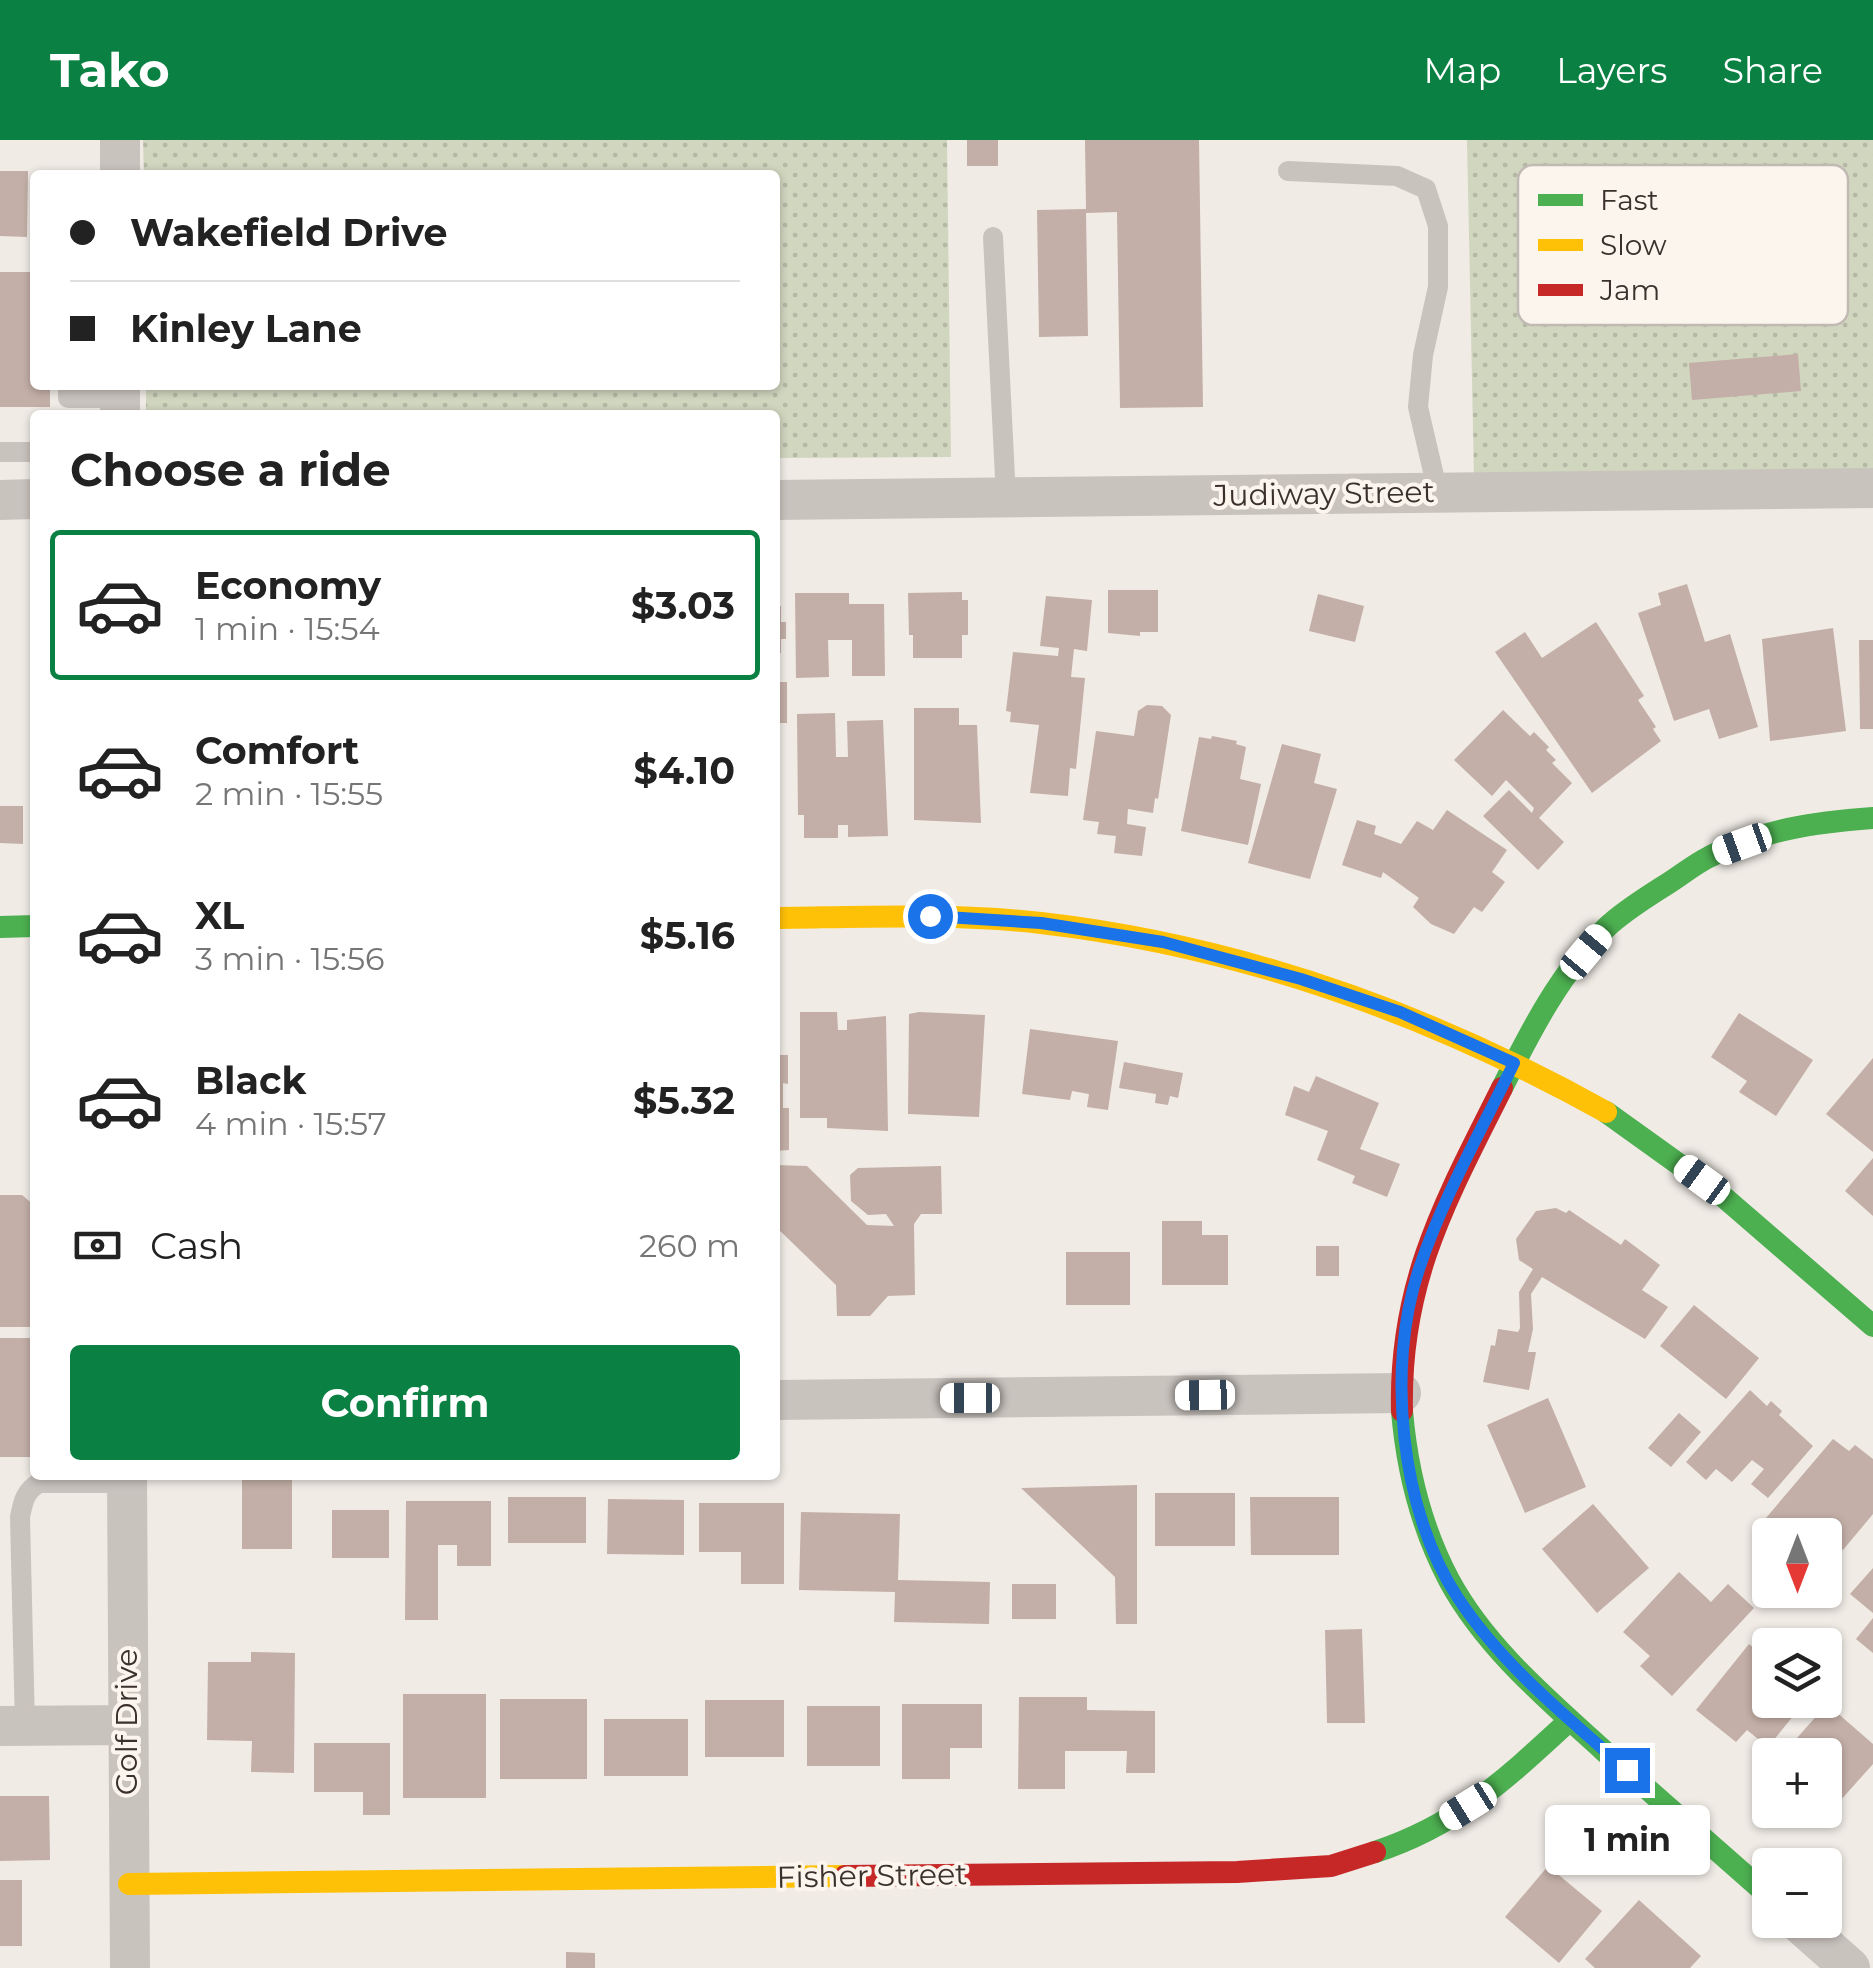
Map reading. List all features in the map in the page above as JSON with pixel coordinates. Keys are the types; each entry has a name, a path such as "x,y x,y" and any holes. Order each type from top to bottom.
{"street":[{"path":"120,140 120,170"},
{"name":"Judiway Street","path":"780,500 1873,488"},
{"path":"0,500 30,500"},
{"path":"1752,1881 1514,1667 1456,1597 1415,1496 1401,1393 1403,1334 1417,1273 1438,1216 1514,1063 1565,977 1608,926 1711,856 1772,833 1831,820 1873,818"},
{"path":"780,918 948,917 1041,923 1163,942 1301,979 1400,1012 1514,1063 1620,1120 1751,1218 1873,1326"},
{"path":"0,927 30,926"},
{"path":"780,1400 1401,1393"},
{"name":"Golf Drive","path":"126,1480 130,1968"},
{"name":"Fisher Street","path":"129,1884 1237,1872 1331,1866 1415,1839 1494,1790 1570,1720"},
{"path":"12,1726 127,1725"},
{"path":"1816,1938 1850,1968"}],"lane":[{"path":"1288,171 1397,176 1426,189 1438,226 1438,286 1418,407 1438,493"},
{"path":"994,237 1006,498"},
{"path":"68,400 121,400"},
{"path":"0,452 30,452"},
{"path":"12,1726 23,1501 30,1488 39,1483 104,1480"}],"green space":[{"path":"143,140 947,140 951,457 780,458 780,410 146,410 146,390 780,390 780,170 144,170"},
{"path":"1467,140 1873,140 1873,472 1474,477"}],"building":[{"path":"967,140 998,140 998,166 967,166"},
{"path":"1085,140 1199,140 1203,407 1120,408 1117,212 1086,213 1088,336 1039,337 1037,210 1086,209"},
{"path":"0,171 28,171 27,237 0,236"},
{"path":"0,272 30,272 30,390 50,390 50,407 0,407"},
{"path":"1798,354 1801,391 1692,400 1689,363"},
{"path":"1687,584 1705,642 1730,634 1758,727 1719,739 1709,709 1674,721 1638,613 1661,605 1658,593"},
{"path":"1108,590 1158,590 1158,632 1140,632 1140,636 1108,633"},
{"path":"962,592 962,600 968,600 968,635 962,635 962,658 913,658 908,593"},
{"path":"795,593 849,593 849,604 884,604 885,676 852,676 852,640 828,640 829,677 796,678"},
{"path":"1318,594 1364,606 1355,642 1309,631"},
{"path":"1046,596 1092,600 1087,651 1074,649 1071,677 1085,678 1076,769 1070,768 1068,796 1030,793 1039,725 1010,722 1011,712 1006,711 1013,652 1058,656 1059,648 1040,646"},
{"path":"780,606 781,622 786,622 781,653"},
{"path":"1596,622 1644,696 1638,700 1661,741 1592,793 1495,652 1525,632 1542,658"},
{"path":"1833,628 1846,731 1770,741 1762,639"},
{"path":"1859,640 1873,640 1873,729 1860,729"},
{"path":"780,682 787,682 787,723 780,723"},
{"path":"1147,705 1162,706 1171,715 1158,799 1155,798 1153,813 1128,809 1127,824 1146,827 1142,856 1114,853 1116,836 1097,834 1099,822 1083,820 1096,731 1134,736 1138,711"},
{"path":"914,708 959,708 959,725 977,725 981,823 914,820"},
{"path":"1503,710 1530,736 1534,732 1549,747 1546,750 1556,760 1552,763 1572,783 1539,818 1564,842 1538,870 1483,816 1509,790 1532,813 1534,808 1506,780 1492,796 1454,760"},
{"path":"835,713 836,757 848,757 847,721 883,720 888,836 848,837 848,825 838,825 838,838 804,838 804,815 798,815 797,714"},
{"path":"1212,736 1246,747 1240,779 1261,784 1248,845 1181,831 1199,737"},
{"path":"1282,744 1321,754 1314,783 1337,789 1310,879 1248,863"},
{"path":"0,806 23,806 23,844 0,843"},
{"path":"1447,810 1507,850 1492,872 1505,882 1482,912 1474,907 1454,934 1431,924 1413,907 1419,898 1383,872 1381,878 1342,865 1357,820 1376,826 1374,834 1401,844 1417,821 1433,830"},
{"path":"800,1012 837,1012 838,1030 847,1030 847,1020 886,1016 888,1131 827,1128 827,1118 800,1118"},
{"path":"1739,1013 1813,1060 1776,1116 1739,1092 1747,1081 1711,1057"},
{"path":"909,1014 985,1015 979,1117 908,1114"},
{"path":"1030,1029 1118,1041 1108,1110 1087,1107 1089,1094 1072,1091 1070,1100 1022,1094"},
{"path":"780,1055 788,1055 783,1108 789,1108 789,1150 780,1151"},
{"path":"1873,1058 1873,1152 1826,1114"},
{"path":"1124,1062 1183,1073 1178,1098 1170,1096 1168,1105 1155,1103 1156,1094 1119,1088"},
{"path":"1316,1076 1379,1103 1360,1149 1400,1164 1387,1197 1352,1183 1355,1176 1317,1160 1328,1131 1285,1115 1294,1086 1309,1092"},
{"path":"1873,1158 1873,1216 1845,1191"},
{"path":"780,1165 807,1166 867,1225 894,1226 886,1214 868,1215 851,1201 850,1175 858,1168 941,1166 942,1214 921,1214 914,1224 915,1295 888,1296 870,1316 837,1316 836,1285 780,1231"},
{"path":"0,1195 22,1195 30,1202 30,1327 0,1327"},
{"path":"1556,1208 1566,1213 1569,1210 1621,1245 1625,1239 1660,1265 1642,1290 1668,1307 1645,1339 1542,1277 1531,1294 1533,1329 1528,1352 1536,1352 1529,1390 1483,1382 1498,1329 1518,1332 1520,1328 1519,1292 1533,1269 1519,1260 1516,1239 1536,1211"},
{"path":"1162,1221 1202,1221 1202,1235 1228,1235 1228,1285 1162,1285"},
{"path":"1316,1246 1339,1246 1339,1276 1316,1276"},
{"path":"1066,1252 1130,1252 1130,1305 1066,1305"},
{"path":"1694,1305 1759,1358 1726,1399 1660,1346"},
{"path":"0,1338 30,1338 30,1457 0,1457"},
{"path":"1750,1390 1767,1406 1771,1401 1782,1411 1779,1415 1813,1446 1768,1498 1751,1484 1764,1469 1752,1460 1732,1482 1716,1469 1706,1480 1686,1462"},
{"path":"1548,1398 1586,1487 1525,1513 1487,1425"},
{"path":"1679,1413 1701,1432 1671,1467 1648,1448"},
{"path":"1833,1439 1849,1451 1855,1445 1873,1459 1873,1514 1843,1550 1842,1518 1766,1518"},
{"path":"242,1480 292,1480 292,1549 242,1549"},
{"path":"1137,1485 1137,1624 1116,1624 1115,1577 1021,1488"},
{"path":"1155,1493 1235,1493 1235,1546 1155,1546"},
{"path":"508,1497 586,1497 586,1543 508,1543"},
{"path":"1250,1497 1339,1497 1339,1555 1251,1555"},
{"path":"608,1499 684,1500 684,1555 607,1554"},
{"path":"406,1501 491,1501 491,1566 457,1566 457,1545 438,1545 438,1620 405,1620"},
{"path":"699,1503 784,1503 784,1584 741,1584 741,1552 699,1552"},
{"path":"1593,1504 1649,1568 1597,1613 1542,1549"},
{"path":"332,1510 389,1510 389,1558 332,1558"},
{"path":"801,1512 900,1514 898,1580 990,1582 989,1624 894,1622 895,1592 799,1590"},
{"path":"1873,1568 1873,1613 1850,1594"},
{"path":"1679,1572 1711,1602 1728,1584 1754,1608 1672,1696 1640,1666 1650,1656 1623,1632"},
{"path":"1012,1584 1056,1584 1056,1619 1012,1619"},
{"path":"1873,1618 1873,1653 1856,1639"},
{"path":"1362,1629 1365,1723 1327,1723 1325,1630"},
{"path":"1749,1644 1752,1718 1791,1718 1775,1738 1757,1738 1747,1730 1736,1742 1696,1710"},
{"path":"251,1652 295,1653 294,1773 251,1772 252,1741 207,1740 208,1662 251,1662"},
{"path":"403,1694 486,1694 486,1798 403,1798"},
{"path":"1019,1697 1087,1697 1087,1710 1155,1711 1155,1773 1126,1773 1127,1751 1065,1751 1065,1789 1018,1789"},
{"path":"500,1699 587,1699 587,1779 500,1779"},
{"path":"705,1700 784,1700 784,1757 705,1757"},
{"path":"902,1704 982,1704 982,1748 950,1748 950,1779 902,1779"},
{"path":"807,1706 880,1706 880,1766 807,1766"},
{"path":"1842,1717 1873,1744 1873,1764 1842,1799 1842,1738 1797,1738 1815,1718"},
{"path":"604,1719 688,1719 688,1776 604,1776"},
{"path":"314,1743 390,1743 390,1815 363,1815 363,1792 314,1792"},
{"path":"0,1796 49,1796 50,1860 0,1861"},
{"path":"1548,1866 1602,1911 1559,1963 1505,1917"},
{"path":"0,1880 22,1880 22,1946 0,1946"},
{"path":"1639,1900 1701,1956 1690,1968 1595,1968 1585,1959"},
{"path":"566,1952 595,1953 595,1968 566,1968"}],"traffic: fast":[{"path":"1502,1088 1535,1024 1575,963 1627,910 1703,860 1748,840 1810,825 1873,818"},
{"path":"0,927 30,926"},
{"path":"1606,1112 1719,1193 1873,1326"},
{"path":"1402,1411 1423,1519 1449,1580 1480,1628 1560,1711 1752,1881"},
{"path":"1375,1852 1457,1814 1570,1720"}],"traffic: slow":[{"path":"780,918 908,916 1008,920 1189,948 1332,989 1403,1015 1472,1044 1606,1112"},
{"path":"129,1884 845,1876"}],"traffic: jam":[{"path":"1402,1411 1408,1322 1430,1243 1502,1088"},
{"path":"845,1876 1237,1872 1331,1866 1375,1852"}],"route":[{"path":"930,916 1041,923 1163,942 1301,979 1400,1012 1514,1063 1438,1216 1417,1273 1403,1334 1401,1393 1406,1449 1415,1496 1456,1597 1514,1667 1627,1770"}]}
